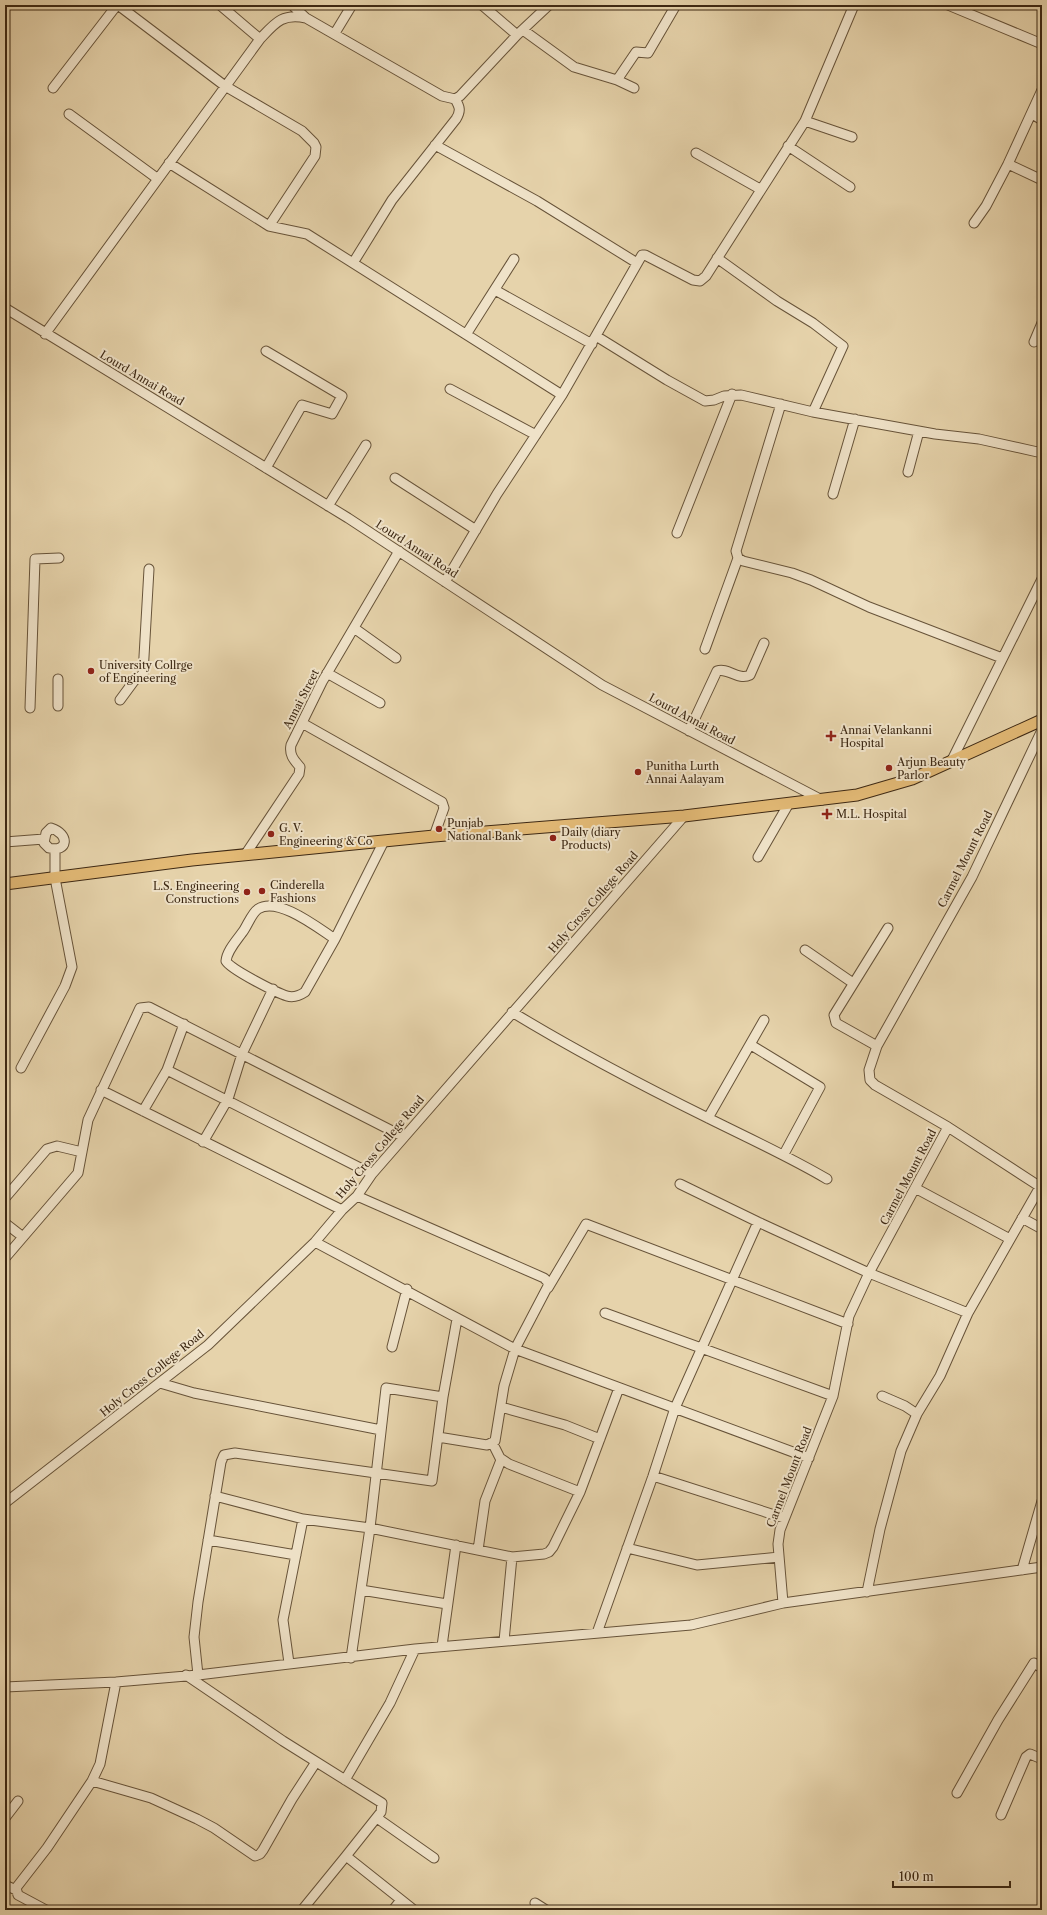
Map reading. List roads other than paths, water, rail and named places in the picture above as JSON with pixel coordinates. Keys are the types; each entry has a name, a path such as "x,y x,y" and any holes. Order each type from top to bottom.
{"main road":[{"path":"5,884 245,855 434,836 684,816 857,795 912,779 1042,720"}],"street":[{"path":"53,88 118,5 225,86 302,132 311,139 316,147 315,156 269,226"},
{"path":"220,5 260,39"},
{"path":"292,5 306,18 442,96 455,99 460,96 543,7"},
{"path":"334,33 352,5"},
{"path":"482,5 574,67 617,80 634,88"},
{"path":"617,80 636,52 648,53 676,5"},
{"path":"445,582 562,394 642,255 646,255 693,280 700,281 706,276 760,189 805,121 854,5"},
{"path":"948,5 1042,44"},
{"path":"45,334 260,39 277,21 287,17 296,16 306,18"},
{"path":"974,223 986,206 1008,164 1042,90"},
{"path":"353,263 392,200 459,113 460,107 455,99"},
{"path":"69,114 158,179"},
{"path":"1032,114 1042,120"},
{"path":"805,121 852,137"},
{"path":"435,145 537,201 637,263"},
{"path":"788,146 850,187"},
{"path":"696,153 760,189"},
{"path":"169,163 269,226 307,234 562,394"},
{"path":"1008,164 1042,180"},
{"path":"718,258 777,301 813,323 843,346 813,412"},
{"path":"467,334 514,259"},
{"path":"495,290 594,340 697,398 705,401 714,400 732,394 741,394 813,412 919,431 979,439 1042,453"},
{"name":"Lourd Annai Road","path":"5,308 45,334 328,506 602,685 822,800"},
{"path":"1034,342 1042,323"},
{"path":"266,351 342,396 332,414 302,405 266,468"},
{"path":"450,389 536,434"},
{"path":"677,533 732,394"},
{"path":"705,649 738,558 736,551 781,404"},
{"path":"833,494 855,419"},
{"path":"908,472 919,431"},
{"path":"328,506 366,445"},
{"path":"395,478 476,530"},
{"name":"Annai Street","path":"245,855 299,774 300,767 291,756 290,751 302,723 327,673 399,551"},
{"path":"30,708 35,559 59,558"},
{"path":"738,558 743,561 811,580 869,607 1002,658"},
{"path":"120,700 134,681 143,674 149,569"},
{"path":"951,762 1042,579"},
{"path":"354,628 396,658"},
{"path":"689,731 717,671 720,670 742,677 750,675 764,643"},
{"path":"327,673 380,703"},
{"path":"58,679 58,706"},
{"path":"302,723 441,801 444,808 434,836"},
{"name":"Carmel Mount Road","path":"783,1603 778,1544 780,1530 833,1396 849,1316 869,1273 948,1127 872,1082 869,1076 869,1070 877,1046 972,877 1042,730"},
{"path":"758,857 788,804"},
{"name":"Holy Cross College Road","path":"5,1503 208,1345 315,1242 342,1210 357,1196 372,1174 512,1012 684,816"},
{"path":"5,842 44,838 51,828 59,831 65,840 63,845 55,849"},
{"path":"44,838 46,845 55,849"},
{"path":"335,939 291,911 279,907 258,909 228,954 226,961 235,970 287,996 298,997 304,992 335,939 384,841"},
{"path":"21,1068 65,986 72,967 55,878 55,849"},
{"path":"877,1046 834,1021 834,1013 888,928"},
{"path":"805,950 853,983"},
{"path":"203,1142 228,1099 242,1054 273,989"},
{"path":"5,1258 78,1173 88,1120 140,1008 149,1007 184,1024 404,1137"},
{"path":"512,1012 570,1047 708,1118 784,1154 827,1179"},
{"path":"708,1118 764,1020"},
{"path":"143,1111 167,1070 184,1024"},
{"path":"751,1045 820,1087 784,1154"},
{"path":"167,1070 228,1099 372,1174"},
{"path":"101,1090 342,1210"},
{"path":"867,1592 880,1528 901,1451 917,1414 940,1376 968,1313 1022,1218 1041,1188 948,1127"},
{"path":"5,1198 47,1149 57,1146 82,1152"},
{"path":"680,1184 869,1273 968,1313"},
{"path":"915,1188 1010,1240"},
{"path":"357,1196 544,1278 548,1284 546,1290"},
{"path":"1022,1218 1042,1229"},
{"path":"597,1633 653,1476 675,1408 758,1222"},
{"path":"5,1223 23,1237"},
{"path":"438,1437 487,1446 493,1444 496,1439 504,1386 516,1348 546,1290 586,1224 848,1324"},
{"path":"315,1242 407,1289 457,1319 516,1348 808,1458"},
{"path":"392,1347 407,1289"},
{"path":"605,1313 833,1396"},
{"path":"198,1675 194,1637 215,1496 223,1458 226,1454 230,1453 376,1472 432,1481 443,1396 457,1319"},
{"path":"160,1383 194,1394 381,1430"},
{"path":"351,1658 370,1528 386,1388 443,1396"},
{"path":"215,1496 303,1520 370,1528 512,1557 544,1554 549,1552 553,1547 580,1492 619,1388"},
{"path":"882,1396 905,1406 917,1414"},
{"path":"501,1407 565,1425 600,1439"},
{"path":"493,1444 502,1460 509,1464 580,1492"},
{"path":"478,1550 484,1501 502,1460"},
{"path":"653,1476 784,1518"},
{"path":"1022,1570 1042,1501"},
{"path":"289,1663 283,1620 303,1520"},
{"path":"208,1540 296,1555"},
{"path":"442,1646 456,1545"},
{"path":"627,1548 697,1565 779,1557"},
{"path":"504,1641 512,1557"},
{"path":"5,1687 116,1682 198,1675 442,1646 691,1625 783,1603 1042,1567"},
{"path":"361,1590 448,1604"},
{"path":"345,1780 390,1703 415,1649"},
{"path":"957,1793 998,1720 1034,1663 1042,1668"},
{"path":"186,1675 316,1762 382,1803 383,1808 377,1818 302,1910"},
{"path":"16,1890 47,1848 92,1781 100,1764 116,1682"},
{"path":"1002,1816 1026,1757 1030,1754 1042,1759"},
{"path":"92,1781 151,1798 197,1818 254,1856 260,1854 316,1762"},
{"path":"5,1818 18,1801"},
{"path":"377,1818 434,1858"},
{"path":"346,1856 414,1910"},
{"path":"5,1885 16,1890 18,1895 46,1910"},
{"path":"393,1910 401,1900"},
{"path":"535,1903 546,1910"}],"place":[{"name":"University Collrge of Engineering","path":"91,671"},
{"name":"Annai Velankanni Hospital","path":"831,736"},
{"name":"Arjun Beauty Parlor","path":"889,768"},
{"name":"Punitha Lurth Annai Aalayam","path":"638,772"},
{"name":"M.L. Hospital","path":"827,814"},
{"name":"Punjab National Bank","path":"439,829"},
{"name":"G. V. Engineering & Co","path":"271,834"},
{"name":"Daily (diary Products)","path":"553,838"},
{"name":"Cinderella Fashions","path":"262,891"},
{"name":"L.S. Engineering Constructions","path":"247,892"}]}
